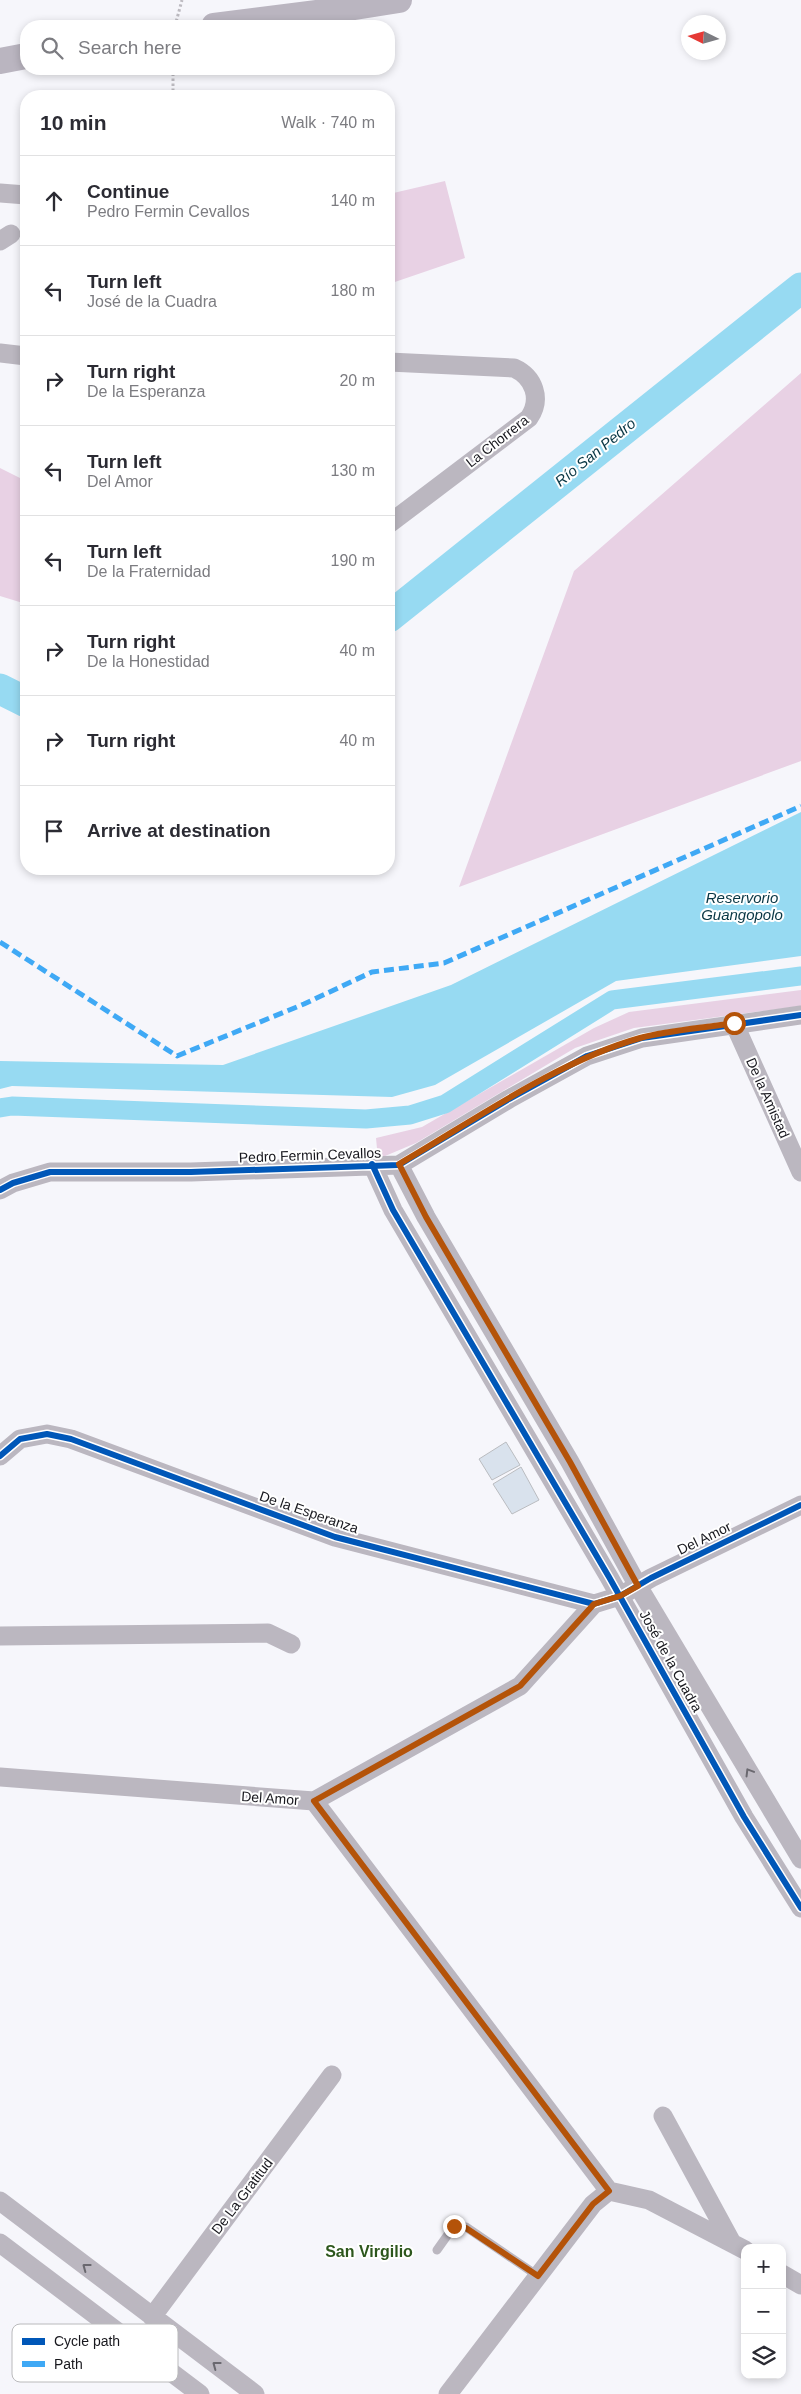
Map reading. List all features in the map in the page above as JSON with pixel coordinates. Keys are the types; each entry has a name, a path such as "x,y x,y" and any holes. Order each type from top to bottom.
{"main road":[{"path":"257,20 399,0"},
{"path":"0,62 20,57"}],"street":[{"path":"0,193 20,195"},
{"path":"0,353 20,355"},
{"name":"La Chorrera","path":"395,362 514,368 524,372 531,380 534,395 533,412 529,418 395,519"},
{"name":"Pedro Fermin Cevallos","path":"0,1190 13,1183 50,1172 191,1172 399,1164 509,1099 587,1056 642,1038 734,1023 801,1015"},
{"name":"De la Amistad","path":"734,1023 801,1172"},
{"name":"José de la Cuadra","path":"372,1164 392,1210 620,1596 744,1816 801,1908"},
{"name":"José de la Cuadra","path":"399,1164 426,1217 521,1378 638,1586 801,1859"},
{"path":"500,1391 521,1378"},
{"name":"De la Esperanza","path":"0,1456 20,1439 46,1434 71,1439 335,1537 594,1604"},
{"name":"Del Amor","path":"620,1596 801,1505"},
{"path":"594,1604 620,1596"},
{"name":"Del Amor","path":"0,1777 314,1801 520,1686 594,1604"},
{"path":"0,1636 268,1633 291,1644"},
{"path":"314,1801 609,2191 649,2200 738,2246"},
{"path":"744,1816 767,1802"},
{"name":"De La Gratitud","path":"152,2317 332,2076"},
{"path":"663,2116 738,2246"},
{"path":"448,2394 593,2204 609,2191"},
{"path":"3,2210 161,2324"},
{"path":"0,2243 107,2324"},
{"path":"786,2276 801,2285"},
{"path":"178,2336 255,2394"},
{"path":"178,2377 200,2394"}],"lane":[{"path":"437,2250 454,2226 466,2228 538,2276"}],"path":[{"path":"177,20 182,0"},
{"path":"173,75 173,90"}],"shaded area":[{"path":"445,181 465,258 395,282 395,193"},
{"path":"801,373 801,761 459,887 574,571"},
{"path":"0,468 20,478 20,602 0,596"},
{"path":"801,990 801,1006 634,1028 575,1048 416,1143 378,1159 376,1138 422,1127 594,1028 629,1012"}],"water":[{"name":"Reservorio Guangopolo","path":"801,812 801,956 616,981 435,1085 392,1097 12,1086 0,1089 0,1061 223,1065 451,985"}],"building":[{"path":"506,1442 520,1465 492,1480 479,1459"},
{"path":"521,1467 539,1500 512,1514 493,1484"}],"waterway":[{"name":"Río San Pedro","path":"395,612 801,288"},
{"name":"Río San Pedro","path":"0,689 20,699"},
{"path":"0,1108 12,1106 366,1119 410,1115 445,1104 612,1000 801,976"}],"marked path":[{"path":"0,942 177,1056 304,1004 372,972 444,963 801,806"}],"cycle path":[{"path":"0,1190 13,1183 50,1172 191,1172 399,1165 509,1099 587,1056 642,1038 801,1015"},
{"path":"372,1164 393,1210 609,1577 744,1817 801,1908"},
{"path":"0,1456 20,1439 47,1434 71,1439 335,1537 594,1604 620,1596 651,1578 801,1505"}],"district":[{"name":"San Virgilio","path":"369,2251"}],"route":[{"path":"454,2226 466,2228 538,2276 593,2204 609,2191 314,1801 520,1686 594,1604 620,1596 638,1586 570,1462 426,1217 399,1164 509,1099 587,1056 642,1038 734,1023"}]}
